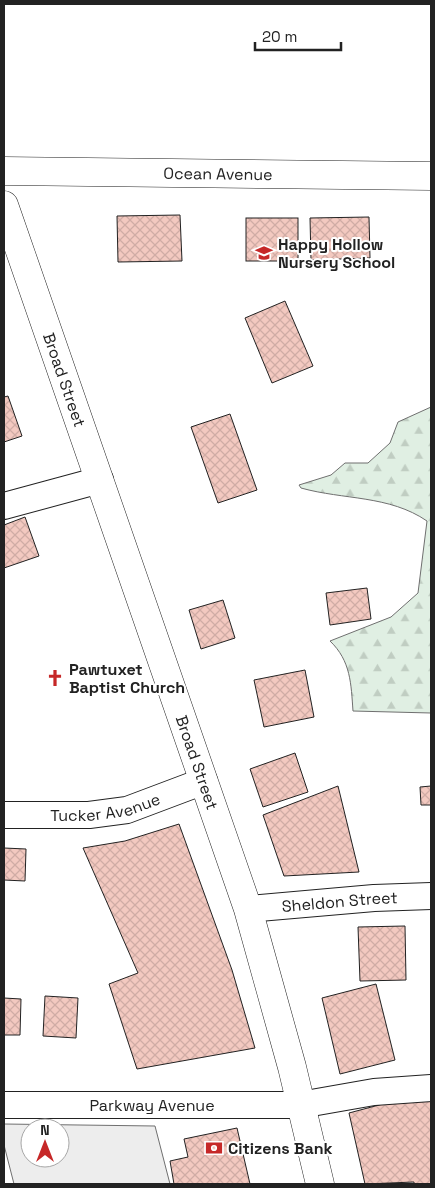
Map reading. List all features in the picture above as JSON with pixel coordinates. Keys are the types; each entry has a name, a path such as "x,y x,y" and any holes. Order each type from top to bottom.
{"main road":[{"name":"Ocean Avenue","path":"4,171 431,176"},
{"name":"Broad Street","path":"4,206 248,909 292,1067 320,1184"}],"street":[{"path":"4,506 100,480"},
{"name":"Tucker Avenue","path":"4,815 89,816 127,810 204,781"},
{"name":"Sheldon Street","path":"248,909 374,898 431,896"},
{"name":"Parkway Avenue","path":"4,1105 300,1105 374,1092 431,1088"}],"green space":[{"path":"431,407 431,713 353,711 349,673 342,657 330,641 391,617 418,593 427,521 412,513 382,502 317,492 301,488 299,485 331,475 345,463 368,463 390,443 398,422"}],"shaded area":[{"path":"4,1124 20,1124 20,1168 70,1168 70,1125 155,1126 170,1184 14,1184 4,1145"}],"building":[{"path":"180,215 182,261 118,262 117,216"},
{"path":"369,217 370,258 311,260 310,218"},
{"path":"246,218 298,218 298,261 246,261"},
{"path":"285,301 313,366 272,383 245,318"},
{"path":"8,396 22,436 4,442 4,397"},
{"path":"230,414 257,490 218,503 191,427"},
{"path":"25,517 39,556 4,568 4,525"},
{"path":"367,588 371,619 330,625 326,593"},
{"path":"223,600 235,638 201,649 189,610"},
{"path":"305,670 314,717 264,727 254,680"},
{"path":"295,753 308,792 263,807 250,769"},
{"path":"338,786 359,872 284,876 263,815"},
{"path":"431,786 431,805 421,805 420,787"},
{"path":"179,824 232,970 255,1048 137,1069 109,984 138,973 83,848 125,841"},
{"path":"4,848 26,849 25,881 4,880"},
{"path":"405,926 406,980 360,981 358,927"},
{"path":"376,984 395,1060 340,1074 322,998"},
{"path":"45,996 78,998 76,1038 43,1036"},
{"path":"4,998 21,999 20,1035 4,1035"},
{"path":"420,1094 431,1094 431,1184 414,1184 414,1182 365,1184 349,1113"},
{"name":"Citizens Bank","path":"237,1128 250,1184 174,1184 170,1161 188,1157 184,1139"}],"place":[{"name":"Happy Hollow Nursery School","path":"264,253"},
{"name":"Pawtuxet Baptist Church","path":"55,678"},
{"name":"Citizens Bank","path":"214,1148"}]}
